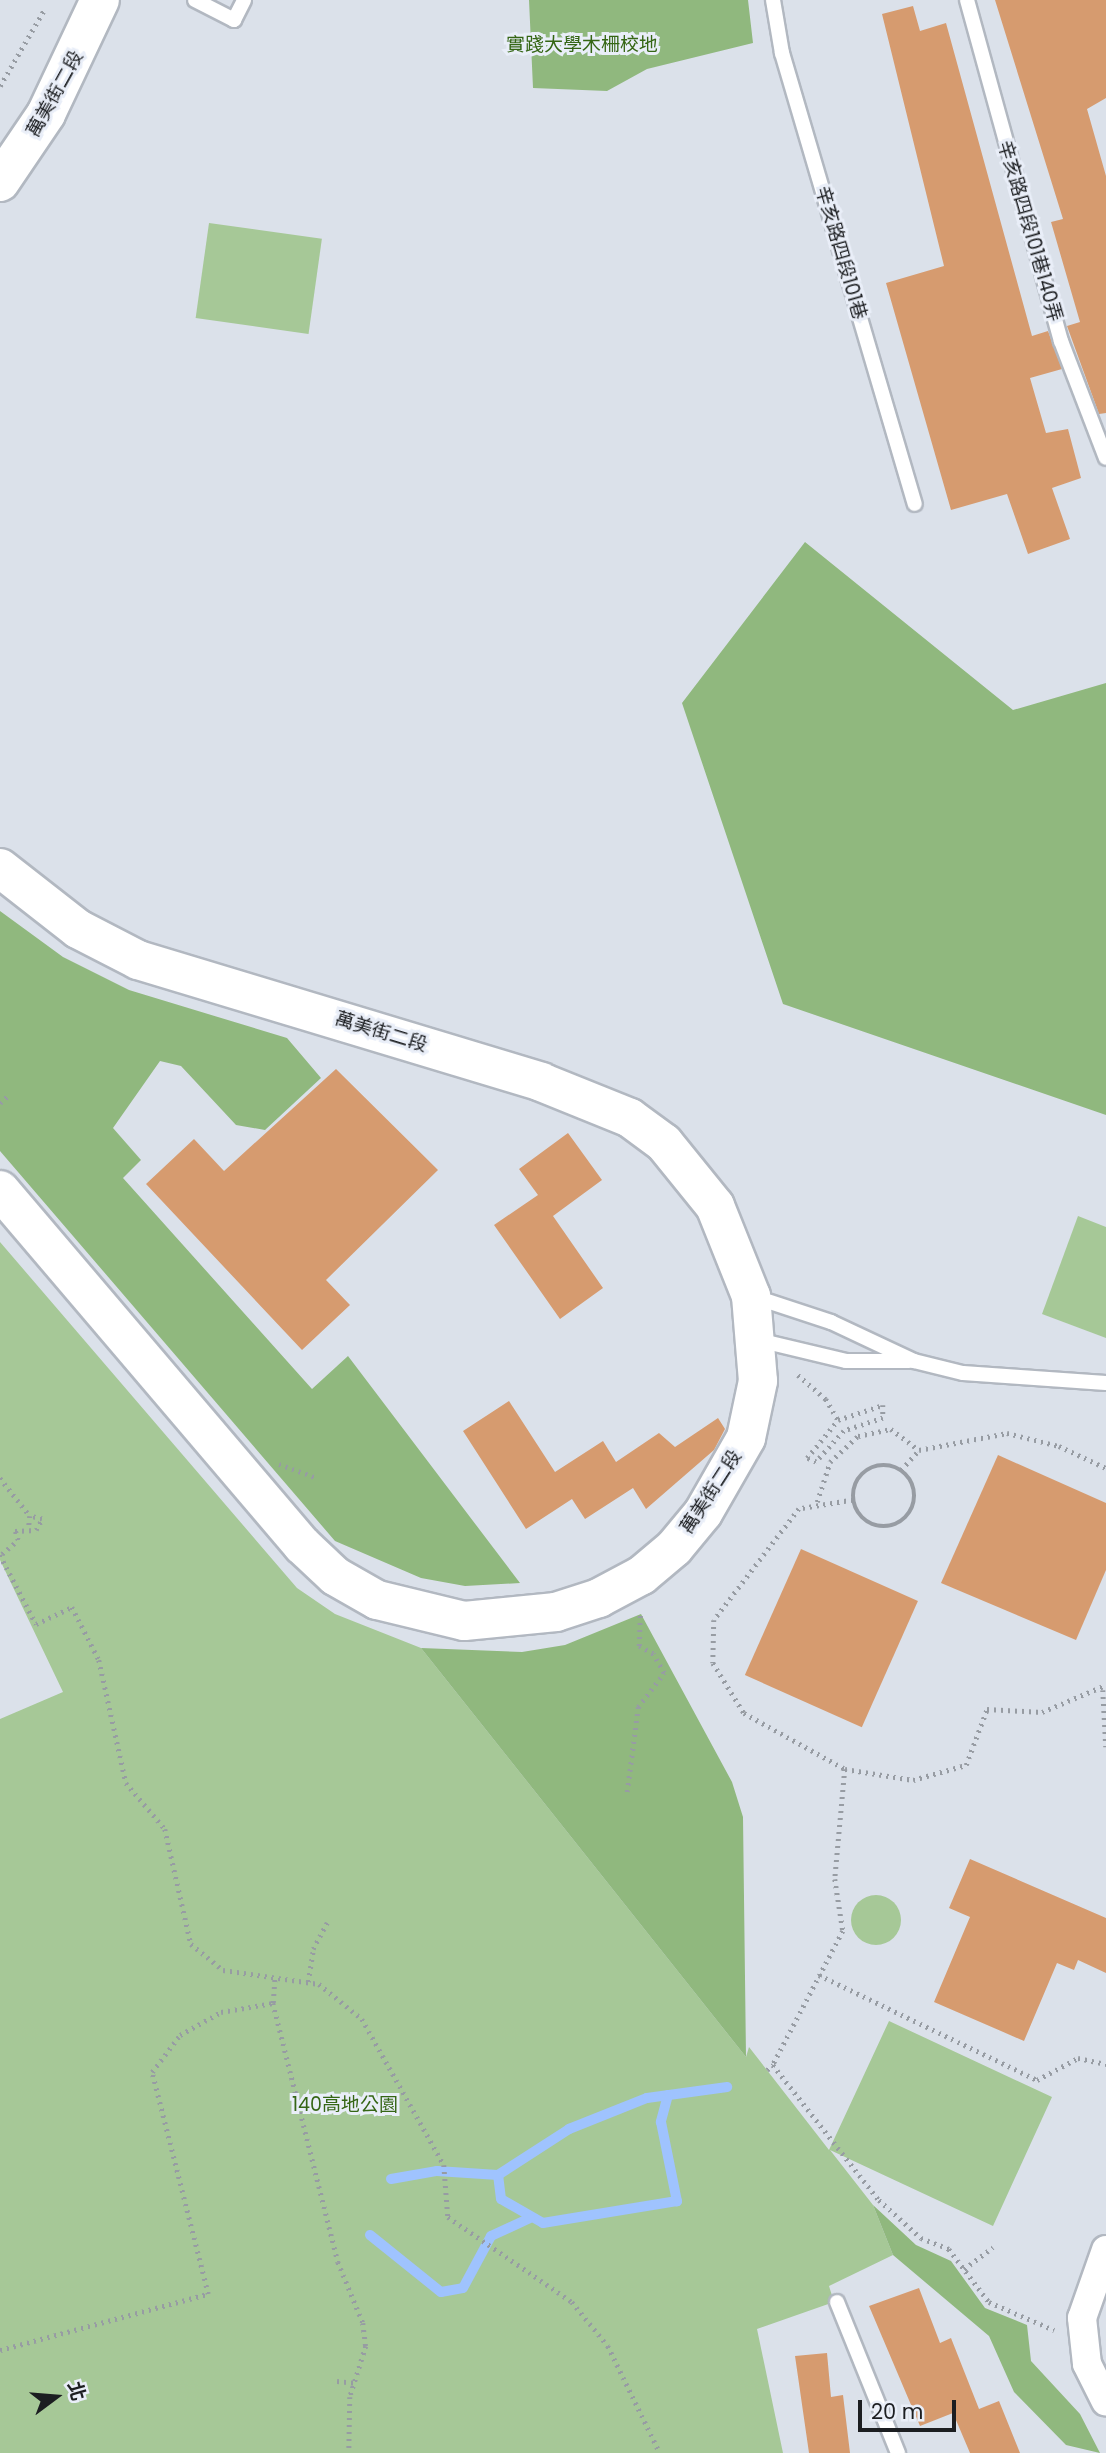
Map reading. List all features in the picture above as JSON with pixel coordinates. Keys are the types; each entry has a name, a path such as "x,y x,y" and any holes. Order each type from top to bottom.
{"street":[{"name":"萬美街二段","path":"0,183 46,114 100,0"},
{"name":"萬美街二段","path":"0,868 78,929 138,960 503,1069 630,1118 692,1171 729,1236 751,1297 758,1340 756,1400 740,1448 703,1513 642,1575 556,1612 464,1621 377,1600 335,1576 0,1190"},
{"path":"1106,2250 1089,2285 1083,2342 1106,2402"}],"lane":[{"path":"195,0 234,20 244,0"},
{"name":"辛亥路四段101巷","path":"773,0 782,53 915,504"},
{"name":"辛亥路四段101巷140弄","path":"967,0 1061,341 1106,458"},
{"path":"751,1297 831,1322 914,1361"},
{"path":"758,1340 846,1362 914,1361 989,1377 1106,1383"},
{"path":"837,2302 898,2453"}],"path":[{"path":"0,86 44,10"},
{"path":"0,1103 10,1094"},
{"path":"826,1399 838,1420"},
{"path":"883,1405 883,1418 844,1432 816,1462 807,1458 838,1420 883,1405"},
{"path":"817,1502 830,1462 849,1441 891,1429 919,1450"},
{"path":"844,1432 849,1441"},
{"path":"901,1470 919,1450 1007,1433 1059,1446 1106,1468"},
{"path":"888,1465 901,1470 915,1493 906,1518 873,1525 853,1500 866,1470 888,1465"},
{"path":"0,1478 30,1516 29,1525"},
{"path":"853,1500 817,1502 792,1517 724,1602 709,1638 713,1663 744,1713 845,1769 913,1780 941,1775 966,1765 988,1709 1042,1712 1105,1688 1106,1747"},
{"path":"29,1525 36,1530 43,1523 39,1515 30,1516"},
{"path":"29,1525 15,1531 18,1539 1,1554 36,1624 72,1607 89,1641 126,1783 165,1829 191,1944 223,1970 319,1984 362,2019 383,2052 444,2165 448,2217 572,2302 608,2346 660,2453"},
{"path":"627,1792 638,1707 664,1673 653,1654 639,1646 642,1575"},
{"path":"767,2070 773,2065 843,1931 835,1879 845,1769"},
{"path":"308,1982 313,1949 327,1923"},
{"path":"819,1975 1037,2080 1077,2058 1106,2064"},
{"path":"275,1977 273,2004 338,2262 356,2306 366,2346 355,2383 349,2453"},
{"path":"0,2350 208,2294 179,2202 152,2072 180,2035 211,2018 273,2004"},
{"path":"773,2065 879,2200 920,2238 949,2249 989,2302 1083,2342"},
{"path":"964,2269 993,2247"},
{"path":"337,2381 355,2383"}],"green space":[{"name":"實踐大學木柵校地","path":"529,0 748,0 753,43 647,69 607,91 533,88"},
{"path":"209,223 322,239 309,334 196,318"},
{"path":"805,542 1013,710 1106,683 1106,1115 783,1004 682,703"},
{"path":"0,911 63,957 129,990 287,1038 321,1078 265,1130 236,1125 181,1066 160,1061 113,1128 141,1160 123,1178 312,1389 348,1356 520,1583 465,1586 421,1578 335,1541 0,1151"},
{"path":"1078,1216 1106,1227 1106,1338 1042,1314"},
{"name":"140高地公園","path":"0,1242 297,1588 335,1614 421,1648 746,2057 749,2047 829,2150 889,2021 1052,2097 993,2226 830,2150 873,2205 893,2255 829,2286 834,2302 757,2329 783,2453 0,2453 0,1719 63,1692 0,1560"},
{"path":"641,1614 732,1782 743,1817 746,2057 421,1648 522,1652 565,1645"},
{"path":"876,1895 894,1902 901,1920 894,1938 876,1945 858,1938 851,1920 858,1902"},
{"path":"873,2205 916,2245 951,2261 985,2308 1027,2325 1031,2361 1080,2414 1100,2453 1066,2445 1014,2392 989,2336 893,2255"}],"building":[{"path":"995,0 1106,0 1106,98 1087,109 1106,176 1106,413 1099,414 1067,326 1080,322 1051,222 1063,219"},
{"path":"913,6 920,31 946,23 1032,336 1048,331 1062,369 1030,378 1046,433 1068,429 1081,478 1052,488 1070,539 1028,554 1007,494 951,510 886,283 944,266 882,14"},
{"path":"336,1069 438,1170 326,1280 350,1305 302,1350 146,1184 194,1139 224,1171"},
{"path":"568,1133 602,1180 553,1216 603,1288 560,1319 494,1225 538,1195 519,1169"},
{"path":"509,1401 555,1472 603,1441 616,1462 659,1433 675,1447 718,1418 725,1429 714,1450 646,1509 633,1488 585,1519 572,1499 526,1529 463,1431"},
{"path":"998,1455 1106,1503 1106,1570 1076,1640 941,1583"},
{"path":"801,1549 918,1601 862,1727 745,1675"},
{"path":"970,1859 1106,1918 1106,1973 1078,1960 1074,1970 1057,1963 1024,2041 934,2002 970,1917 949,1908"},
{"path":"919,2288 940,2343 951,2338 979,2409 999,2401 1020,2453 970,2453 953,2413 920,2426 869,2306"},
{"path":"827,2353 831,2397 843,2395 850,2453 809,2453 795,2356"}],"waterway":[{"path":"668,2095 661,2122 677,2201 543,2223 501,2199 498,2175 569,2129 647,2098 727,2087"},
{"path":"391,2179 437,2171 498,2175"},
{"path":"370,2235 441,2292 463,2288 491,2236 530,2218"}]}
